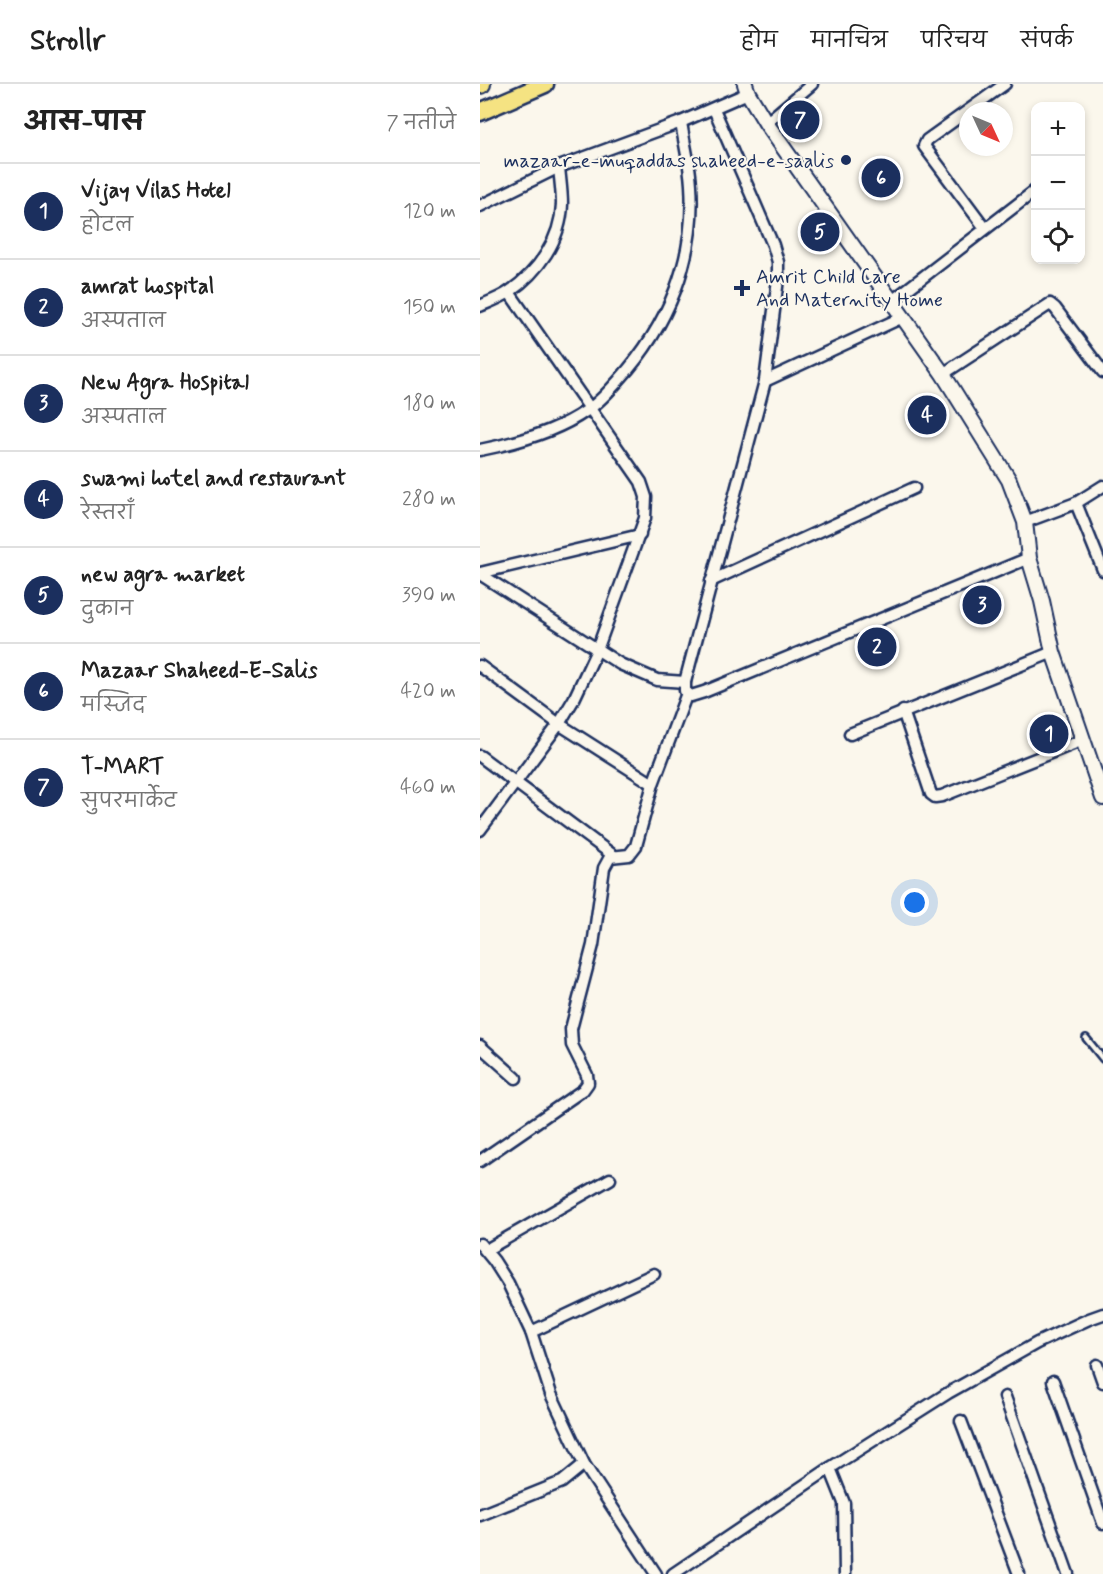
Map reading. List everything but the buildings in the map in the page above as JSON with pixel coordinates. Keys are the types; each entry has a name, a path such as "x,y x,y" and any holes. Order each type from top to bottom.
{"main road":[{"path":"480,112 544,84"}],"street":[{"path":"766,123 812,84"},
{"path":"985,228 924,146 927,140 1005,84"},
{"path":"480,206 559,167 714,109 746,88 766,123 943,374 1008,480 1024,522 1029,558 1042,601 1053,652 1103,798"},
{"path":"480,1161 583,1090 588,1083 587,1075 572,1045 571,1029 593,945 604,868 607,860 614,856 629,855 636,846 653,784 686,688 711,581 765,381 778,279 778,262 714,109"},
{"path":"480,450 557,427 589,410 609,392 636,361 668,310 679,283 689,240 691,184 681,123"},
{"path":"480,306 508,292 540,262 552,246 560,222 562,205 559,167"},
{"path":"892,301 1031,193"},
{"path":"480,830 559,724 574,699 597,650 640,535 647,509 641,482 508,292"},
{"path":"943,374 1050,304 1103,372"},
{"path":"765,381 903,316"},
{"path":"1024,522 1076,502 1103,486"},
{"path":"711,581 914,488"},
{"path":"1076,502 1103,570"},
{"path":"480,573 640,535"},
{"path":"480,573 597,650 639,674 686,688 693,696 1029,558"},
{"path":"850,734 1053,652"},
{"path":"480,666 559,724 653,784"},
{"path":"903,711 931,794 935,797 1083,740"},
{"path":"480,756 614,856"},
{"path":"480,1046 516,1078"},
{"path":"610,1179 483,1247 508,1283 531,1332 551,1395 584,1464 656,1574"},
{"path":"480,1262 494,1261"},
{"path":"531,1332 654,1274"},
{"path":"673,1574 831,1468 991,1368 1103,1314"},
{"path":"1097,1365 1103,1382"},
{"path":"1053,1382 1103,1523"},
{"path":"1005,1397 1068,1574"},
{"path":"961,1421 1019,1574"},
{"path":"480,1515 562,1482 584,1464"},
{"path":"831,1468 844,1503 845,1574"}],"lane":[{"path":"1086,1038 1103,1059"}],"shaded area":[{"path":"888,620 883,636 891,661 871,655 863,639"}],"place":[{"name":"T-MART","path":"800,120"},
{"name":"mazaar-e-muqaddas shaheed-e-saalis","path":"846,160"},
{"name":"Mazaar Shaheed-E-Salis","path":"881,178"},
{"name":"new agra market","path":"820,232"},
{"name":"Amrit Child Care And Maternity Home","path":"742,288"},
{"name":"swami hotel and restaurant","path":"927,415"},
{"name":"New Agra Hospital","path":"982,605"},
{"name":"amrat hospital","path":"877,647"},
{"name":"Vijay Vilas Hotel","path":"1049,734"}]}
